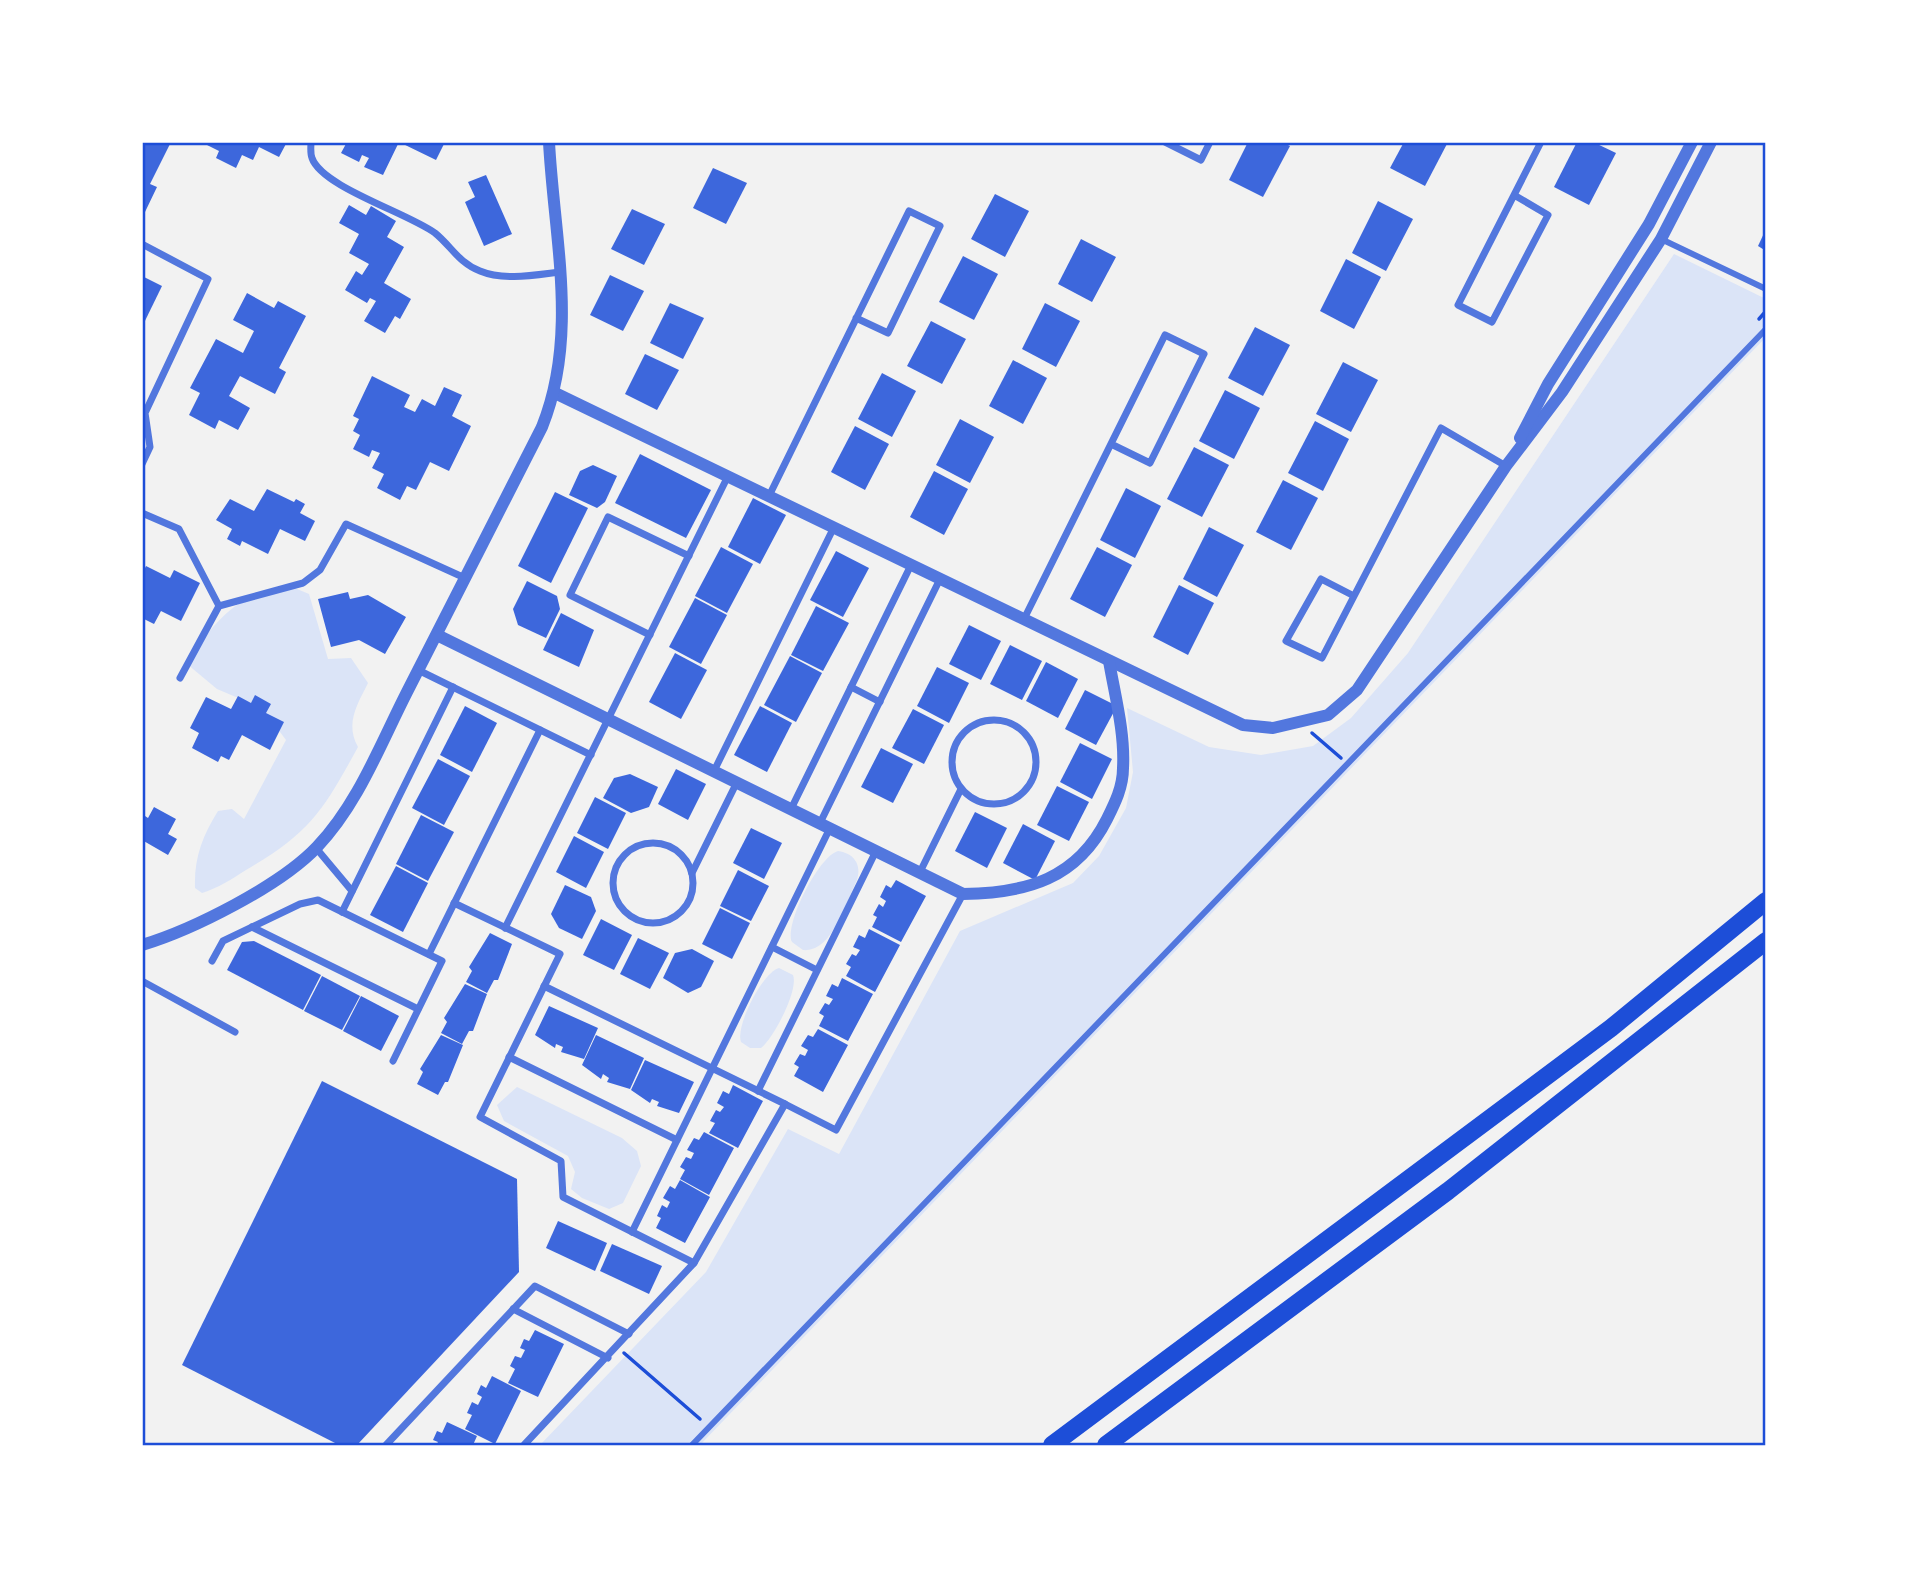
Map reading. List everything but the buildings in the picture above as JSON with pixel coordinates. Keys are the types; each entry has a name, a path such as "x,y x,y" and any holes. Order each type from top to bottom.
{"highway":[{"path":"1052,1445 1611,1028 1766,901"},
{"path":"1106,1445 1448,1191 1766,941"}],"street":[{"path":"311,142 312,159 324,173 340,185 434,233 463,262 481,272 528,276 560,272"},
{"path":"142,945 165,938 223,909 289,871 316,848 347,810 437,635 542,426 555,393 561,363 560,272 549,142"},
{"path":"1165,142 1201,160 1210,142"},
{"path":"1514,195 1548,215 1492,322 1458,305 1514,195 1541,142"},
{"path":"1506,467 1548,384 1643,234 1692,142"},
{"path":"555,393 1242,725 1273,728 1328,715 1357,691 1506,467 1562,392 1661,239 1711,142"},
{"path":"769,496 856,318 909,211 940,226 888,333 856,318"},
{"path":"1661,239 1766,289"},
{"path":"142,244 208,279 145,413 150,447 142,464"},
{"path":"692,1445 1766,329"},
{"path":"1024,620 1111,444 1165,335 1203,354 1150,463 1111,444"},
{"path":"1354,596 1321,579 1286,641 1322,658 1441,428 1506,467"},
{"path":"505,928 728,477"},
{"path":"142,513 179,529 219,606"},
{"path":"650,635 570,595 608,517 689,556"},
{"path":"180,678 219,606 313,578 346,524 465,578"},
{"path":"713,771 834,527"},
{"path":"791,809 911,565"},
{"path":"632,1232 772,947 880,702 940,579"},
{"path":"437,635 963,894 1020,890 1070,868 1084,855 1100,833 1118,798 1124,770 1123,743 1110,661"},
{"path":"418,670 591,755"},
{"path":"342,912 453,687"},
{"path":"851,687 880,702"},
{"path":"920,872 961,789 952,764 959,739 968,730 992,720 1017,727 1027,736 1034,747 1035,773 1020,795 1009,802 983,803 961,789"},
{"path":"429,954 540,730"},
{"path":"692,873 678,852 653,843 640,846 620,862 613,887 624,911 634,919 660,923 683,910 693,886 692,873 737,782"},
{"path":"316,848 352,891"},
{"path":"758,1091 876,851"},
{"path":"544,986 836,1130 963,894"},
{"path":"212,961 223,941 300,904 318,900 442,961 393,1061"},
{"path":"454,903 560,954 480,1117 561,1161 563,1197 694,1263"},
{"path":"252,928 418,1009"},
{"path":"772,947 817,970"},
{"path":"142,981 235,1032"},
{"path":"509,1057 677,1139"},
{"path":"524,1445 694,1263 785,1104"},
{"path":"386,1445 535,1286 629,1334"},
{"path":"513,1310 608,1358"}],"path":[{"path":"1318,739 1348,764"},
{"path":"627,1356 710,1427"}],"shaded area":[{"path":"1674,254 1766,299 1766,337 700,1445 540,1445 706,1272 788,1129 839,1154 960,931 1073,883 1099,856 1126,808 1133,772 1127,708 1209,747 1261,755 1313,746 1351,718 1408,653"},
{"path":"290,586 309,594 328,659 351,658 368,683 354,715 354,739 358,747 335,788 300,832 268,857 214,889 202,893 195,888 196,867 203,839 212,821 218,811 232,809 244,819 286,740 262,708 217,689 187,664 206,635 242,601 272,589"},
{"path":"838,851 848,854 855,861 858,869 857,880 830,935 813,949 803,950 792,942 793,921 813,877 830,856"},
{"path":"779,968 793,975 789,1002 766,1043 761,1048 750,1048 741,1042 742,1024 758,989 765,979"},
{"path":"517,1087 622,1138 637,1151 641,1166 623,1203 609,1209 582,1198 571,1189 575,1172 568,1156 504,1121 497,1105"}]}
